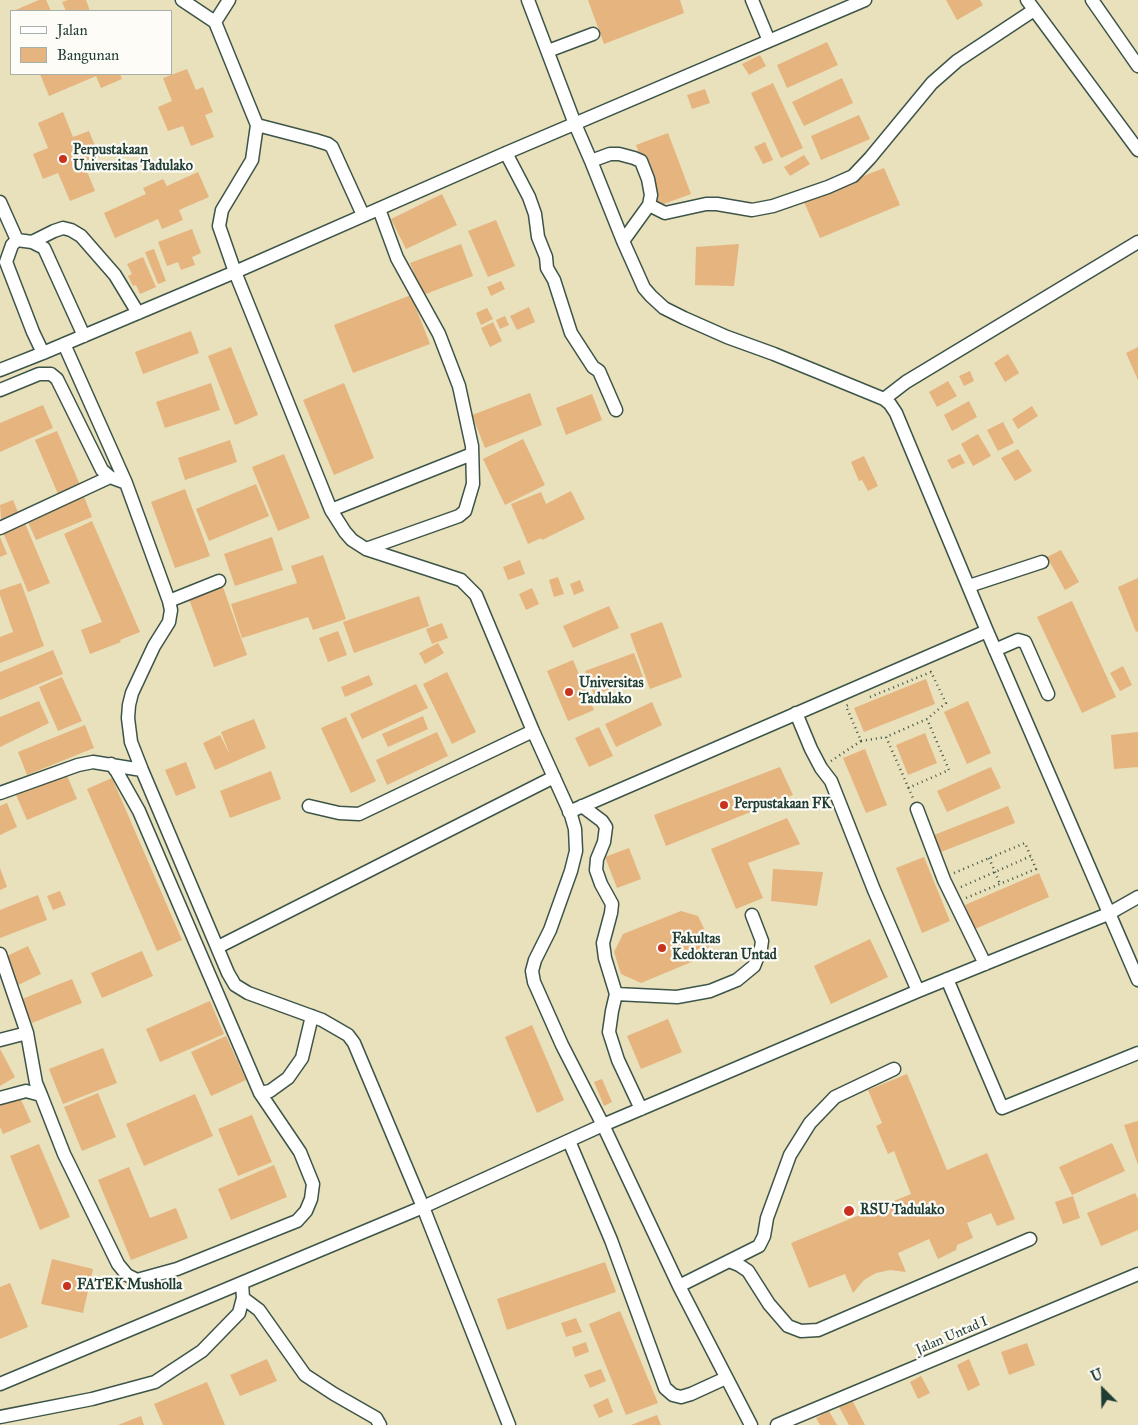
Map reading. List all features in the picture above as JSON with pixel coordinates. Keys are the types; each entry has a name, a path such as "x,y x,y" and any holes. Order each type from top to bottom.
{"street":[{"path":"182,0 215,22 257,125 252,160 222,210 219,226 235,272 331,510 352,540 366,549 461,580 476,595 482,605 569,812 575,829 576,851 550,930 535,960 532,971 534,982 562,1045 603,1125 679,1286 751,1425"},
{"path":"215,22 229,0"},
{"path":"528,0 575,124 623,241 644,288 651,296 664,308 727,337 884,399 890,404 903,428 995,650 1138,980"},
{"path":"752,0 769,40"},
{"path":"0,370 43,354 235,272 506,153 865,0"},
{"path":"1092,0 1138,66"},
{"path":"649,205 665,212 706,204 752,210 773,206 828,187 853,176 932,83 957,61 1030,5 1138,150"},
{"path":"548,52 593,34"},
{"path":"257,125 315,140 332,147 364,215"},
{"path":"506,153 535,214 538,237 546,257 547,268 554,280 571,333 592,367 599,371 616,410"},
{"path":"591,161 610,154 619,154 641,161 651,195 649,205 623,241"},
{"path":"0,202 17,240"},
{"path":"366,549 459,516 465,511 473,484 472,446 456,377 439,334 397,258 378,209"},
{"path":"32,242 63,228 82,236 115,275 138,313"},
{"path":"17,240 32,242 44,248 84,336"},
{"path":"17,240 12,245 6,262 43,354"},
{"path":"884,399 906,382 1138,242"},
{"path":"64,344 126,483 171,610 169,622 154,646 132,694 129,705 128,718 131,742 142,770 228,973 235,985 248,993 312,1016 336,1027 348,1035 354,1043 423,1207 508,1425"},
{"path":"0,390 39,374 51,374 58,379 98,464 110,477 126,483"},
{"path":"331,510 472,454"},
{"path":"0,528 110,477"},
{"path":"969,586 1042,562"},
{"path":"169,601 219,581"},
{"path":"569,812 987,631"},
{"path":"995,650 1018,640 1025,642 1048,694"},
{"path":"796,713 811,749 821,768 831,781 874,890 918,990"},
{"path":"309,806 339,813 359,814 533,730"},
{"path":"0,793 78,764 93,762 142,770"},
{"path":"0,954 27,1033 36,1084 64,1154 118,1264 127,1275 137,1280 177,1269 297,1220 306,1211 311,1199 312,1184 300,1152 260,1093 139,811 118,772 111,764"},
{"path":"218,947 554,777"},
{"path":"582,806 602,821 606,827 604,842 597,859 596,870 600,884 612,904 603,943 604,958 616,994 609,1032 618,1060 641,1109"},
{"path":"917,809 943,877 985,964"},
{"path":"0,1384 423,1207 603,1125 918,990 1108,914 1138,897"},
{"path":"616,994 677,997 710,991 736,980 754,966 761,948 762,941 752,915"},
{"path":"947,979 1002,1108 1138,1052"},
{"path":"260,1093 270,1091 288,1078 302,1058 312,1016"},
{"path":"0,1040 27,1033"},
{"path":"679,1286 759,1246 762,1242 767,1218 790,1155 810,1123 835,1098 894,1069"},
{"path":"0,1098 26,1092 41,1095"},
{"path":"569,1141 611,1240 665,1388 673,1395 681,1397 726,1378"},
{"path":"729,1260 748,1271 769,1304 788,1326 801,1331 818,1330 1030,1238"},
{"name":"Jalan Untad I","path":"777,1425 1138,1274"},
{"path":"0,1418 92,1399 155,1382 202,1351 239,1313 243,1298 242,1283"},
{"path":"243,1298 259,1310 305,1374 334,1394 376,1418 380,1425"}],"path":[{"path":"821,768 861,741 886,736 927,719 946,703 931,672 863,699"},
{"path":"855,703 846,706 861,741"},
{"path":"908,788 949,770 927,719"},
{"path":"886,736 917,809"},
{"path":"943,877 1025,843 1036,869 1000,884 953,897"},
{"path":"953,897 995,872 1031,856"},
{"path":"989,858 1000,884"}],"building":[{"path":"39,0 46,0 51,10 15,10"},
{"path":"86,0 90,10 66,10 62,2"},
{"path":"588,0 680,0 684,13 604,44"},
{"path":"946,0 980,0 983,5 957,20"},
{"path":"827,42 838,65 787,88 777,65"},
{"path":"760,55 766,66 749,75 742,64"},
{"path":"187,69 196,90 203,87 213,112 205,115 214,137 191,146 183,126 168,131 158,107 172,101 163,78"},
{"path":"40,75 120,75 122,79 101,88 96,76 49,96"},
{"path":"842,78 853,103 804,126 792,102"},
{"path":"773,83 803,148 781,158 751,93"},
{"path":"705,89 710,103 692,109 687,95"},
{"name":"Perpustakaan Universitas Tadulako","path":"63,112 73,137 89,131 99,156 83,162 95,191 70,201 58,173 43,179 33,154 48,148 38,123"},
{"path":"859,115 870,139 821,160 811,136"},
{"path":"668,133 691,194 658,206 636,145"},
{"path":"765,142 773,160 763,164 754,147"},
{"path":"804,155 810,164 790,176 784,167"},
{"path":"884,168 900,205 820,238 803,200"},
{"path":"198,172 209,197 179,210 183,220 162,229 158,219 115,238 104,213 146,194 143,188 163,179 167,186"},
{"path":"442,194 457,225 406,249 391,219"},
{"path":"496,220 515,266 488,277 468,231"},
{"path":"192,229 201,253 192,257 195,265 181,270 178,262 167,266 158,242"},
{"path":"461,244 473,276 423,295 410,263"},
{"path":"739,244 734,286 695,285 696,247"},
{"path":"154,249 166,281 158,284 145,252"},
{"path":"143,257 156,287 140,294 136,285 133,286 128,276 132,274 127,264"},
{"path":"501,281 505,289 491,296 487,287"},
{"path":"411,295 430,344 353,373 334,325"},
{"path":"529,307 535,322 517,330 510,316"},
{"path":"487,308 493,319 481,325 476,313"},
{"path":"505,316 509,325 500,329 496,320"},
{"path":"493,322 502,341 490,347 481,328"},
{"path":"191,331 199,353 143,374 135,352"},
{"path":"231,347 258,415 235,425 208,356"},
{"path":"1138,347 1138,380 1126,353"},
{"path":"1008,354 1019,373 1005,382 994,363"},
{"path":"970,371 974,381 964,386 959,376"},
{"path":"948,381 957,396 937,407 929,392"},
{"path":"211,383 220,410 165,428 156,402"},
{"path":"344,383 374,458 334,475 303,400"},
{"path":"530,393 542,425 485,448 472,415"},
{"path":"592,394 602,420 566,435 556,408"},
{"path":"969,401 977,417 952,431 944,415"},
{"path":"43,405 53,428 0,452 0,423"},
{"path":"1032,406 1038,416 1018,429 1012,419"},
{"path":"1003,422 1014,443 998,451 987,430"},
{"path":"57,431 80,485 58,494 35,440"},
{"path":"978,434 991,456 973,466 961,444"},
{"path":"523,439 545,485 505,505 483,459"},
{"path":"230,440 237,462 185,480 178,458"},
{"path":"1018,449 1032,471 1015,481 1001,458"},
{"path":"284,454 310,518 278,531 252,467"},
{"path":"960,454 965,463 952,469 947,460"},
{"path":"864,456 878,486 868,491 862,480 859,481 851,462"},
{"path":"256,484 269,516 209,541 196,509"},
{"path":"185,489 210,556 175,568 151,502"},
{"path":"571,491 585,519 542,540 541,538 528,544 511,504 541,492 546,504"},
{"path":"83,494 92,517 36,540 26,518"},
{"path":"13,500 18,512 1,519 0,505"},
{"path":"24,521 50,583 28,592 2,530"},
{"path":"92,521 140,632 120,640 121,642 90,654 81,630 102,622 64,534"},
{"path":"0,537 7,554 0,557"},
{"path":"272,537 283,570 235,586 224,554"},
{"path":"1061,550 1079,582 1065,590 1047,557"},
{"path":"323,555 346,619 313,630 308,617 242,638 231,604 297,583 291,566"},
{"path":"520,560 525,574 508,580 503,567"},
{"path":"558,577 564,594 554,597 549,580"},
{"path":"1138,578 1138,631 1136,632 1118,587"},
{"path":"580,580 584,591 574,595 570,584"},
{"path":"21,583 44,646 0,663 0,637 13,632 15,637 0,595 0,590"},
{"path":"223,587 247,655 214,667 189,599"},
{"path":"532,588 539,604 526,610 519,594"},
{"path":"419,596 429,626 354,653 343,622"},
{"path":"1072,601 1116,697 1082,713 1037,617"},
{"path":"609,606 619,628 573,648 563,626"},
{"path":"662,622 682,677 650,689 630,634"},
{"path":"442,623 448,638 432,644 426,629"},
{"path":"338,631 347,655 328,662 319,638"},
{"path":"438,643 444,653 425,664 419,653"},
{"path":"53,650 63,674 0,700 0,672"},
{"path":"634,653 643,677 594,695 585,671"},
{"path":"573,660 594,710 568,721 547,671"},
{"path":"1123,666 1132,685 1120,691 1110,673"},
{"path":"447,672 476,732 452,744 423,684"},
{"path":"369,675 373,685 345,697 341,687"},
{"path":"62,677 82,721 58,731 39,687"},
{"path":"926,679 935,704 864,732 854,708"},
{"path":"416,684 428,708 362,739 350,714"},
{"path":"39,701 49,723 0,747 0,717"},
{"path":"968,701 991,753 967,764 944,712"},
{"path":"652,702 662,725 616,747 605,724"},
{"path":"423,716 428,729 388,747 382,734"},
{"path":"346,717 376,781 351,793 321,728"},
{"path":"254,719 266,748 215,770 203,743 220,735 230,755 221,732"},
{"path":"85,725 94,748 27,775 18,752"},
{"path":"599,727 613,756 589,767 575,738"},
{"path":"437,732 448,756 387,785 376,760"},
{"path":"1138,732 1138,767 1114,769 1111,735"},
{"path":"925,733 937,763 908,775 896,745"},
{"path":"865,749 887,805 866,813 843,758"},
{"path":"186,762 196,788 176,796 165,770"},
{"name":"Perpustakaan FK","path":"780,767 793,795 666,846 654,815"},
{"path":"991,767 1001,788 947,812 937,791"},
{"path":"271,771 281,799 230,818 220,791"},
{"path":"66,773 77,799 27,820 16,795"},
{"path":"112,778 182,940 157,951 87,789"},
{"path":"7,803 17,827 0,835 0,806"},
{"path":"1008,806 1015,823 941,852 934,835"},
{"path":"787,818 800,844 748,863 763,898 736,909 711,849"},
{"path":"629,848 641,879 617,888 605,857"},
{"path":"924,857 950,921 922,933 896,868"},
{"path":"0,868 7,887 0,890"},
{"path":"773,869 823,872 817,906 771,901"},
{"path":"1039,873 1049,897 975,929 965,905"},
{"path":"60,891 66,905 53,910 47,896"},
{"path":"38,895 47,920 0,938 0,910"},
{"name":"Fakultas Kedokteran Untad","path":"681,911 698,916 711,943 701,958 641,983 621,974 614,952 623,934"},
{"path":"870,939 888,977 831,1004 814,966"},
{"path":"28,946 41,974 16,986 3,958"},
{"path":"142,951 153,976 102,998 91,973"},
{"path":"72,979 82,1003 32,1023 22,999"},
{"path":"210,1001 224,1034 160,1062 146,1029"},
{"path":"668,1019 682,1052 641,1069 627,1036"},
{"path":"532,1025 564,1100 537,1113 505,1037"},
{"path":"226,1036 246,1080 211,1096 191,1052"},
{"path":"103,1048 117,1083 63,1104 49,1069"},
{"path":"0,1049 15,1077 0,1086"},
{"path":"907,1074 947,1170 987,1153 1015,1219 997,1226 991,1213 967,1223 973,1238 957,1245 956,1250 938,1259 929,1239 898,1253 906,1272 890,1270 876,1273 864,1280 853,1293 845,1274 809,1288 791,1243 911,1194 894,1151 888,1154 876,1126 882,1123 868,1090"},
{"path":"602,1079 612,1102 604,1106 594,1082"},
{"path":"98,1093 116,1137 82,1151 64,1107"},
{"path":"195,1094 213,1136 144,1166 126,1124"},
{"path":"19,1095 31,1122 3,1134 0,1127 0,1104"},
{"path":"252,1115 272,1162 238,1176 218,1129"},
{"path":"1138,1121 1138,1165 1124,1125"},
{"path":"1112,1143 1125,1171 1072,1195 1059,1167"},
{"path":"39,1144 70,1217 40,1230 10,1156"},
{"path":"274,1165 287,1197 231,1220 218,1189"},
{"path":"129,1167 150,1218 176,1208 188,1238 131,1260 98,1180"},
{"path":"1135,1193 1138,1199 1138,1230 1101,1246 1087,1213"},
{"path":"1073,1196 1080,1218 1063,1224 1055,1202"},
{"name":"FATEK Musholla","path":"52,1259 93,1269 83,1313 41,1304"},
{"path":"605,1262 616,1292 507,1330 497,1299"},
{"path":"10,1283 28,1327 0,1339 0,1287"},
{"path":"620,1311 658,1403 626,1415 589,1324"},
{"path":"576,1318 582,1332 566,1337 561,1323"},
{"path":"586,1342 589,1352 575,1357 572,1347"},
{"path":"1027,1343 1035,1365 1009,1375 1001,1352"},
{"path":"267,1359 277,1381 240,1396 230,1375"},
{"path":"969,1359 980,1385 968,1391 957,1365"},
{"path":"601,1369 606,1381 590,1388 584,1375"},
{"path":"921,1376 930,1393 918,1399 910,1382"},
{"path":"207,1382 225,1425 163,1425 154,1404"},
{"path":"608,1398 613,1412 599,1418 593,1405"},
{"path":"851,1398 865,1425 849,1425 838,1405"},
{"path":"829,1411 837,1425 820,1425 816,1418"},
{"path":"657,1415 661,1425 631,1425"},
{"path":"141,1416 144,1425 118,1425"}],"place":[{"name":"Perpustakaan Universitas Tadulako","path":"63,159"},
{"name":"Universitas Tadulako","path":"569,692"},
{"name":"Perpustakaan FK","path":"724,805"},
{"name":"Fakultas Kedokteran Untad","path":"662,948"},
{"name":"RSU Tadulako","path":"849,1211"},
{"name":"FATEK Musholla","path":"67,1286"}]}
